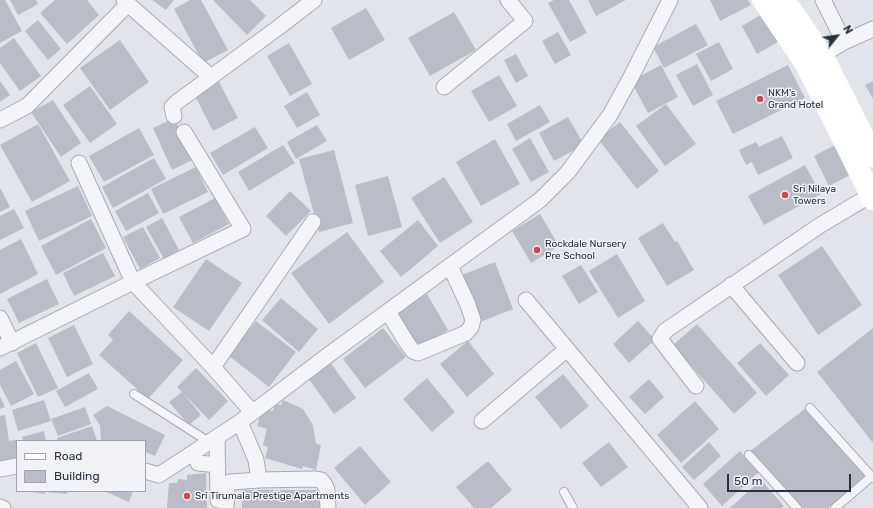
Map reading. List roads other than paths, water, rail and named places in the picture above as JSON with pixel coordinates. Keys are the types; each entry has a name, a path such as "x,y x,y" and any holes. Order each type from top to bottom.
{"main road":[{"path":"763,0 807,66 872,197"},
{"path":"784,0 822,55 873,156"}],"street":[{"path":"174,116 172,107 177,102 314,0"},
{"path":"444,87 525,21 508,0"},
{"path":"146,471 159,476 240,422 540,200 568,172 610,115 670,0"},
{"path":"823,0 844,42"},
{"path":"0,120 27,106 126,2 211,78"},
{"path":"822,55 844,42 873,29"},
{"path":"0,318 6,346 243,229 184,132"},
{"path":"79,163 133,282 214,367 252,412"},
{"path":"696,386 660,339 664,331 819,226 872,197"},
{"path":"214,367 313,222"},
{"path":"388,312 407,343 418,353 466,333 471,327 473,320 468,304 450,266"},
{"path":"731,286 796,363"},
{"path":"526,300 700,508"},
{"path":"482,421 567,349"},
{"path":"240,422 256,460 260,480"},
{"path":"213,439 218,465 219,508"},
{"path":"198,463 218,465"},
{"path":"0,469 16,466"},
{"path":"226,508 227,486 230,482 314,479 321,480 325,485 327,490 328,508"}],"lane":[{"path":"134,394 213,439"},
{"path":"810,408 872,477 835,508"},
{"path":"749,455 797,508"},
{"path":"564,492 572,508"}],"place":[{"name":"NKM's Grand Hotel","path":"760,99"},
{"name":"Sri Nilaya Towers","path":"785,195"},
{"name":"Rockdale Nursery Pre School","path":"537,250"},
{"name":"Sri Tirumala Prestige Apartments","path":"187,496"}]}
